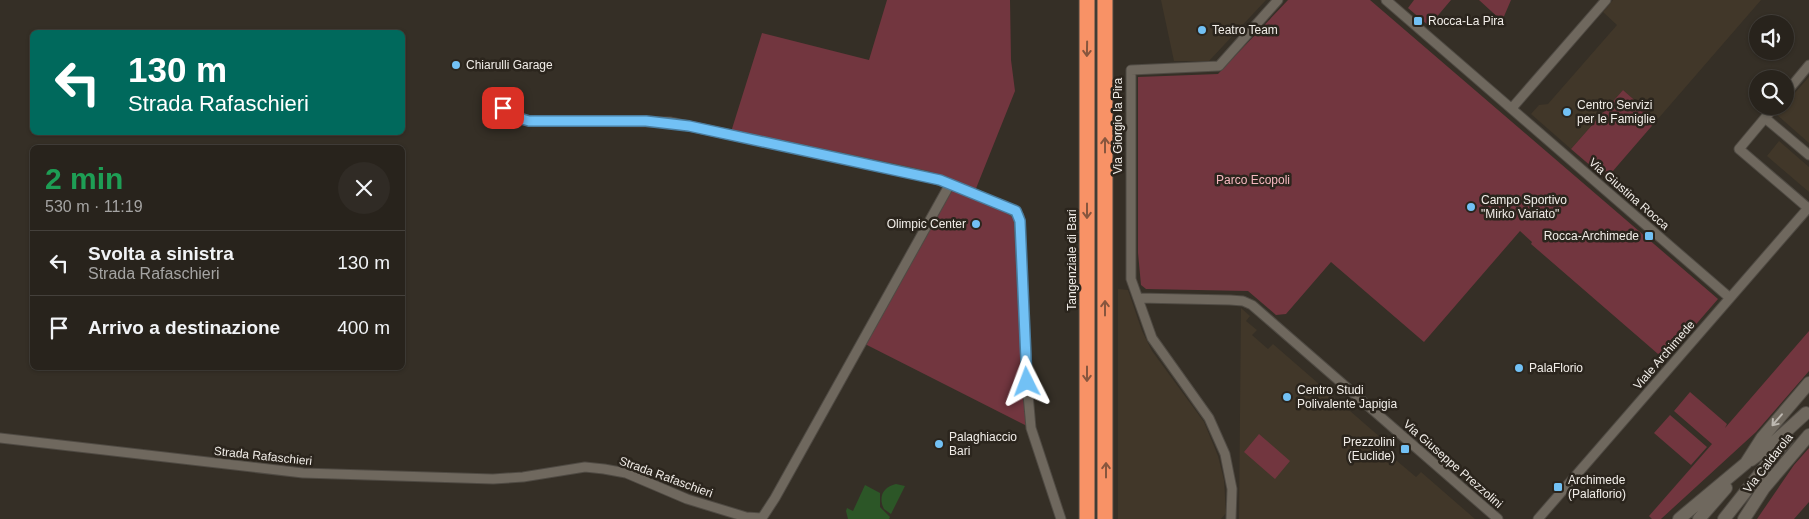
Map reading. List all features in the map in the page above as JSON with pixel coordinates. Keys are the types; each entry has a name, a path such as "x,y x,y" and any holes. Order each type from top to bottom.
{"highway":[{"name":"Tangenziale di Bari","path":"1087,0 1087,519"},
{"path":"1105,0 1105,519"}],"street":[{"name":"Via Giorgio la Pira","path":"1140,298 1131,279 1131,70 1219,66 1278,0"},
{"name":"Via Giustina Rocca","path":"1386,0 1730,298"},
{"path":"1512,108 1606,0"},
{"path":"1794,84 1809,66"},
{"path":"503,108 512,116 529,121 646,121 689,126 926,176 1009,208 1019,216 1027,382 1032,428 1061,519"},
{"path":"1767,115 1739,149 1809,208"},
{"path":"1765,118 1809,155"},
{"name":"Strada Rafaschieri","path":"0,438 142,453 228,466 313,474 493,479 523,477 585,467 626,473 695,502 746,517 762,518 775,498 950,184"},
{"name":"Viale Archimede","path":"1538,519 1809,208"},
{"path":"1140,298 1152,338 1209,418 1225,454 1232,489 1232,519"},
{"name":"Via Giuseppe Prezzolini","path":"1140,298 1243,300 1252,304 1498,519"},
{"name":"Via Caldarola","path":"1699,519 1746,463 1762,438 1809,383"},
{"name":"Via Caldarola","path":"1679,519 1746,463 1772,444 1808,411"},
{"name":"Via Caldarola","path":"1726,516 1808,411"},
{"name":"Via Caldarola","path":"1744,519 1764,488 1809,435"},
{"name":"Via Caldarola","path":"1726,516 1764,488"}],"shaded area":[{"name":"Teatro Team","path":"1161,0 1266,0 1209,61 1174,61"},
{"path":"1613,0 1761,0 1657,120 1623,90 1571,149 1531,114 1539,105 1548,104 1617,25 1603,12"},
{"path":"1809,77 1809,143 1777,115 1794,115 1794,94"},
{"path":"1779,141 1809,167 1809,192 1767,156"},
{"path":"1118,289 1128,290 1142,331 1152,351 1204,422 1218,456 1224,480 1226,513 1221,519 1118,519"},
{"name":"Centro Studi Polivalente Japigia","path":"1241,308 1250,316 1246,321 1257,330 1252,335 1268,349 1273,344 1388,444 1384,450 1416,477 1421,472 1475,519 1239,519"},
{"path":"896,484 905,486 891,514 884,509 882,497 888,487"},
{"path":"865,485 880,493 880,507 890,517 889,519 848,519 847,508 853,511"}],"green space":[{"name":"Olimpic Center","path":"887,0 1010,0 1011,60 1015,91 973,196 1016,211 1027,426 865,344 955,181 948,177 731,132 762,33 869,60"},
{"name":"Parco Ecopoli","path":"1288,0 1370,0 1718,299 1665,360 1531,244 1532,242 1520,231 1424,342 1331,262 1286,314 1276,315 1248,291 1146,289 1141,285 1138,253 1138,77 1218,74"},
{"path":"1414,0 1451,0 1429,26 1408,8"},
{"path":"1479,0 1511,0 1502,21"},
{"path":"1623,90 1657,120 1606,179 1571,149"},
{"path":"1809,331 1809,371 1756,432 1661,519 1652,519 1649,516 1712,444 1674,411 1690,392 1727,424 1725,428"},
{"path":"1670,415 1707,447 1691,465 1654,433"},
{"path":"1259,434 1290,461 1275,479 1244,452"},
{"path":"1809,448 1809,502 1794,519 1757,519 1794,465"}],"place":[{"name":"Rocca-La Pira","path":"1418,21"},
{"name":"Teatro Team","path":"1202,30"},
{"name":"Chiarulli Garage","path":"456,65"},
{"name":"Centro Servizi per le Famiglie","path":"1567,112"},
{"name":"Campo Sportivo \"Mirko Variato\"","path":"1471,207"},
{"name":"Olimpic Center","path":"976,224"},
{"name":"Rocca-Archimede","path":"1649,236"},
{"name":"PalaFlorio","path":"1519,368"},
{"name":"Centro Studi Polivalente Japigia","path":"1287,397"},
{"name":"Palaghiaccio Bari","path":"939,444"},
{"name":"Prezzolini (Euclide)","path":"1405,449"},
{"name":"Archimede (Palaflorio)","path":"1558,487"}],"route":[{"path":"503,108 512,116 529,121 670,122 926,176 1016,211 1020,221 1027,382"}]}
